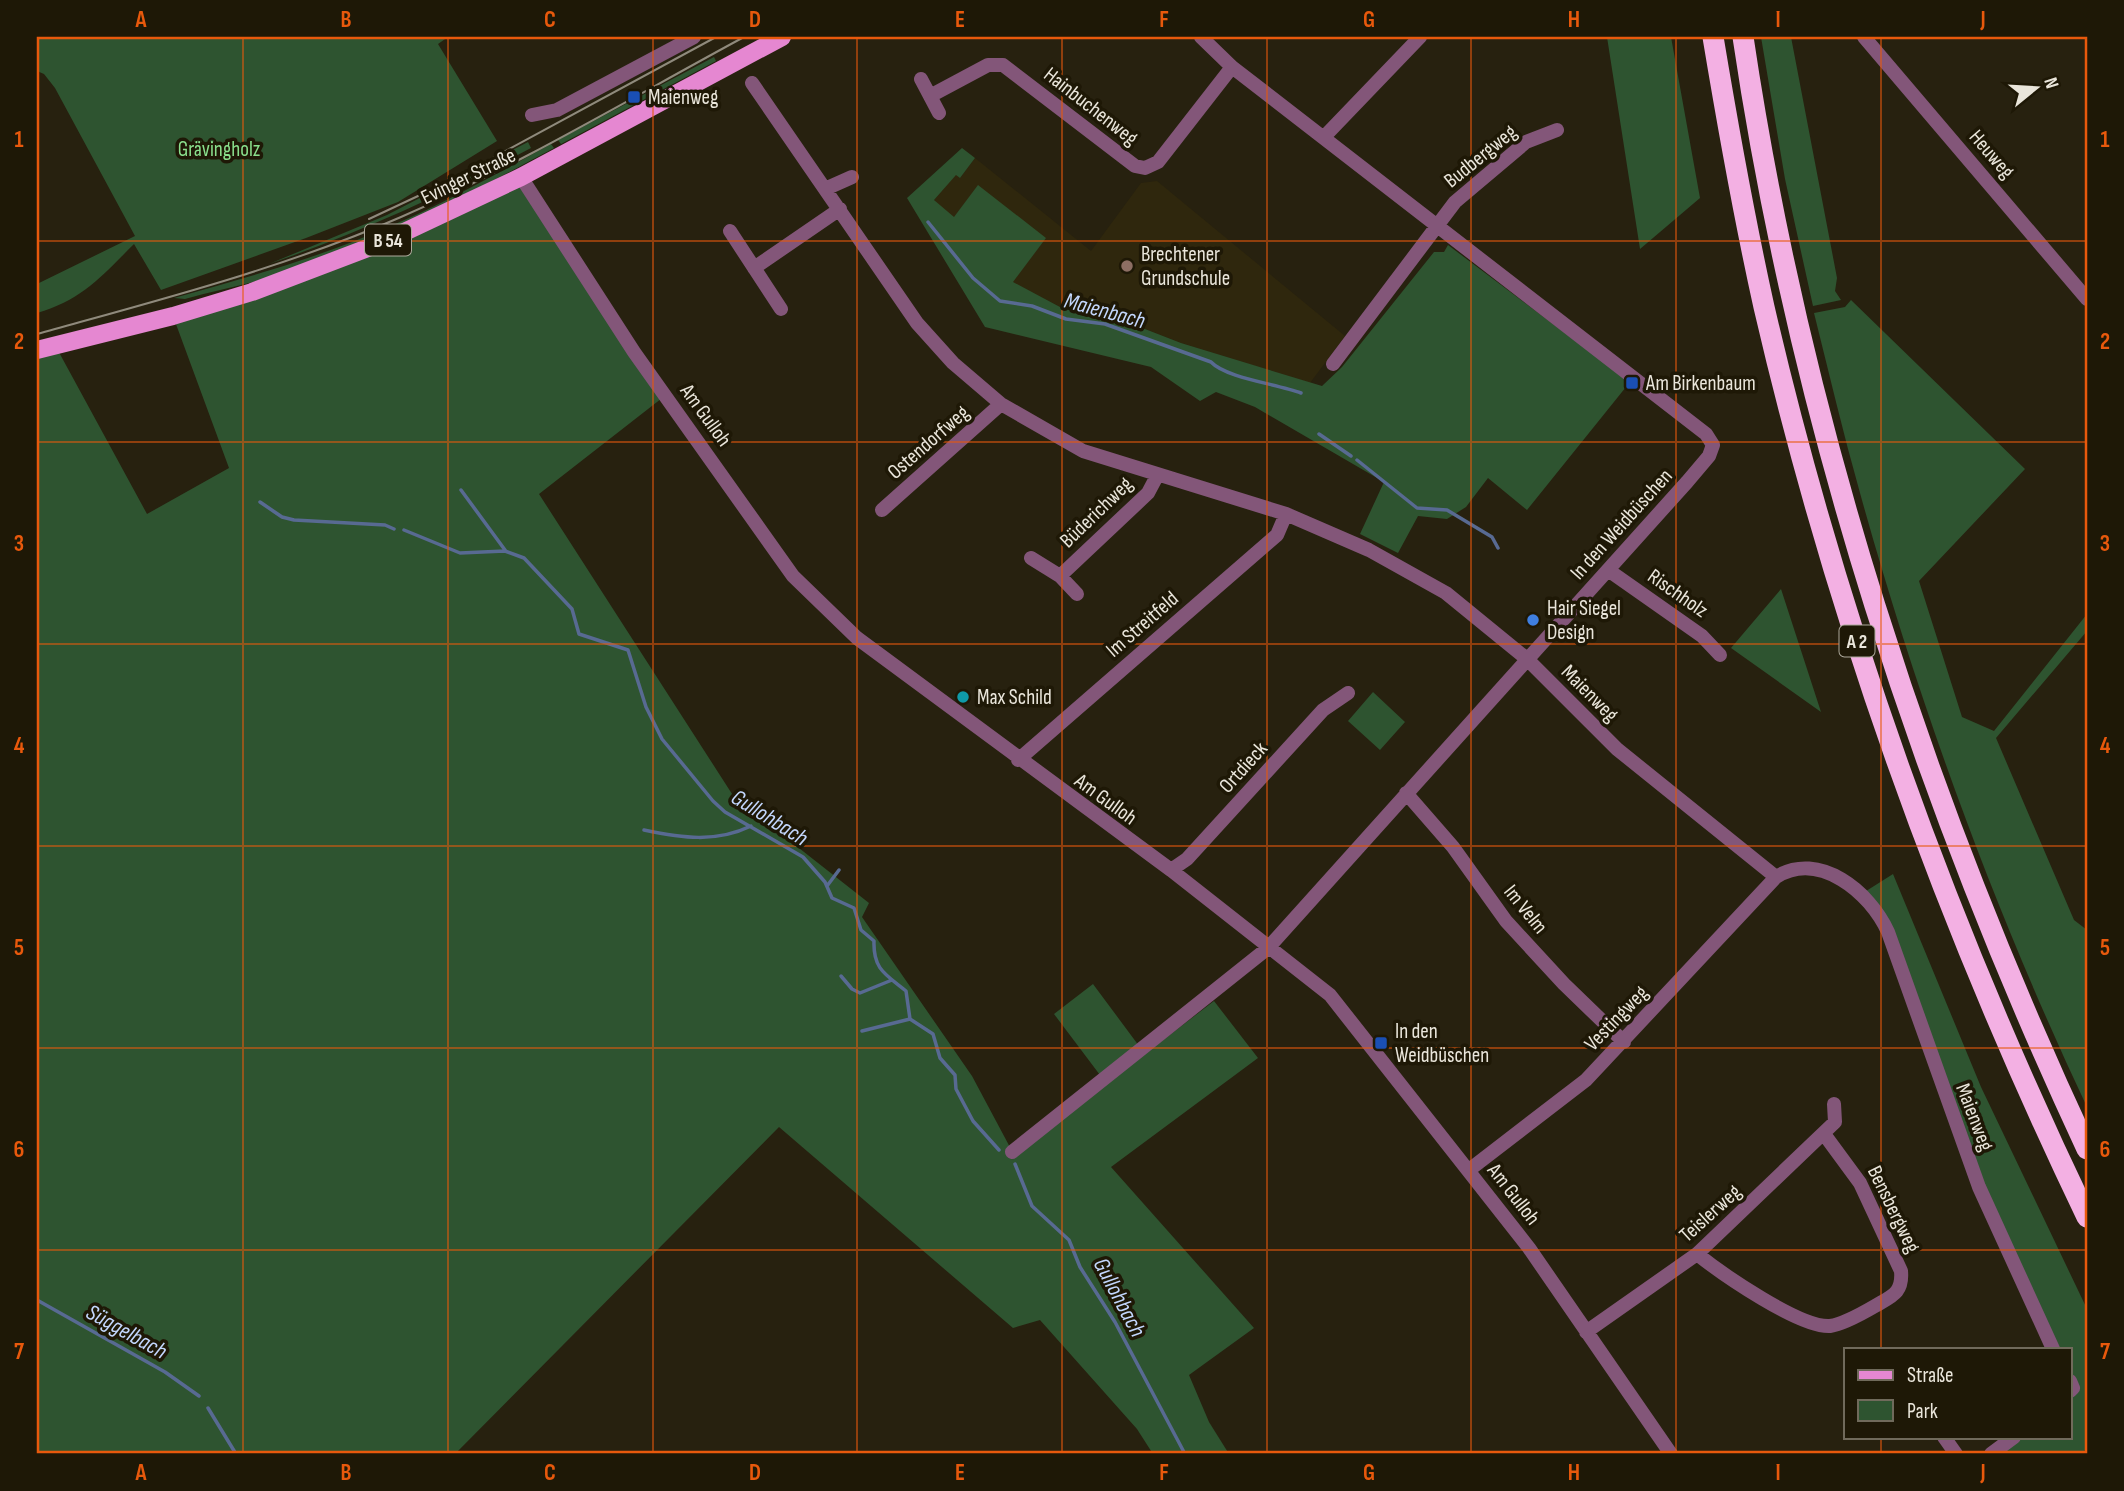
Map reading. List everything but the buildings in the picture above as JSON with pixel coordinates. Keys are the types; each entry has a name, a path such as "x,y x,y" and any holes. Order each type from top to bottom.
{"highway":[{"name":"A 2","path":"1713,37 1764,307 1836,577 1926,844 2032,1103 2087,1217"},
{"name":"A 2","path":"1743,37 1771,197 1799,327 1866,573 1933,774 1993,936 2087,1149"}],"main road":[{"name":"Evinger Straße","path":"37,350 173,316 299,275 381,243 521,177 782,37"}],"street":[{"path":"532,116 557,110 694,37"},
{"path":"1201,37 1232,66 1436,224 1333,364"},
{"path":"1324,137 1420,37"},
{"name":"Heuweg","path":"1864,37 2087,299"},
{"name":"Hainbuchenweg","path":"930,96 988,65 1003,65 1135,166 1145,168 1158,162 1232,66"},
{"path":"921,79 939,113"},
{"name":"Maienweg","path":"752,83 930,338 961,371 1001,404 1083,451 1286,514 1369,550 1446,593 1527,659 1617,749 1776,877 1792,867 1810,868 1830,874 1863,893 1880,914 1979,1187 2053,1348"},
{"name":"Budbergweg","path":"1436,224 1487,171 1526,142 1557,131"},
{"name":"Am Gulloh","path":"521,177 634,352 793,576 857,638 1018,760 1171,870 1330,995 1530,1248 1671,1454"},
{"path":"825,189 852,177"},
{"path":"754,268 840,209"},
{"name":"In den Weidbüschen","path":"1012,1152 1268,948 1709,456 1713,445 1706,434 1436,224"},
{"path":"730,231 781,309"},
{"name":"Ostendorfweg","path":"883,510 1001,404"},
{"name":"Büderichweg","path":"1060,576 1148,493 1157,475"},
{"name":"Im Streitfeld","path":"1018,760 1277,535 1286,514"},
{"name":"Büderichweg","path":"1031,558 1060,576 1077,594"},
{"name":"Rischholz","path":"1608,570 1702,636 1720,655"},
{"name":"Ortdieck","path":"1171,870 1187,859 1323,710 1348,693"},
{"name":"Im Velm","path":"1406,793 1453,847 1506,921 1564,984 1624,1042"},
{"name":"Vestingweg","path":"1469,1170 1576,1088 1624,1042 1776,877"},
{"name":"Teislerweg","path":"1586,1332 1697,1254 1835,1122 1834,1104"},
{"name":"Bensbergweg","path":"1697,1254 1728,1279 1810,1323 1831,1326 1865,1312 1898,1292 1901,1272 1866,1196 1843,1157 1824,1134"},
{"path":"1945,1438 1956,1454"},
{"path":"1991,1454 2013,1438"}],"shaded area":[{"name":"Brechtener Grundschule","path":"975,158 1091,251 1141,183 1157,181 1345,336 1310,383 1181,343 1109,315 1060,307 1012,282 934,200 956,174 960,178"}],"green space":[{"name":"Grävingholz","path":"37,37 448,37 438,44 497,141 398,202 161,290 134,244 101,277 79,294 37,313 37,284 135,236 55,88 44,74 37,71"},
{"path":"1607,37 1671,37 1700,198 1640,249"},
{"path":"1761,37 1791,37 1837,278 1835,291 1841,300 1813,306 1785,179"},
{"path":"714,57 716,61 561,144 558,140"},
{"path":"528,142 531,148 467,181 369,226 269,264 387,215"},
{"path":"551,144 554,148 485,185 342,252 258,281 185,299 174,298 281,267 360,239 450,199"},
{"path":"962,148 975,158 960,178 956,175 934,200 954,217 978,185 1046,238 1013,282 1060,307 1109,315 1181,343 1322,386 1342,367 1434,252 1444,252 1448,245 1630,382 1527,510 1488,478 1466,507 1447,519 1418,516 1398,553 1360,534 1384,482 1255,407 1216,392 1200,401 1151,367 985,327 907,198"},
{"path":"521,177 666,395 539,494 734,797 869,903 862,917 972,1076 1012,1151 1106,1083 1054,1014 1093,984 1145,1054 1214,1001 1258,1058 1111,1167 1254,1328 1189,1375 1209,1422 1229,1454 1153,1454 1137,1429 1040,1320 1013,1328 779,1127 455,1454 37,1454 37,350 55,345 147,514 229,468 173,316 252,292"},
{"path":"1851,300 2025,469 1919,581 1962,717 1994,731 2087,614 2087,631 1996,738 2074,920 2087,930 2087,1107 2020,957 1960,804 1883,571 1814,313 1845,307"},
{"path":"1781,589 1821,712 1731,648"},
{"path":"1373,692 1405,722 1380,750 1348,721"},
{"path":"1893,874 1981,1087 2087,1309 2087,1449 2079,1454 1991,1454 2013,1438 2072,1438 2072,1348 2053,1348 1979,1187 1888,932 1863,893"}],"waterway":[{"name":"Maienbach","path":"928,222 973,278 1000,301 1032,306 1066,319 1105,324 1211,362 1228,372 1301,393"},
{"name":"Maienbach","path":"1319,434 1351,456"},
{"name":"Maienbach","path":"1357,460 1417,508 1447,510 1492,537 1498,548"},
{"path":"461,490 505,550"},
{"name":"Gullohbach","path":"260,502 282,517 294,520 385,525 394,529"},
{"name":"Gullohbach","path":"404,530 460,553 505,551 524,558 572,609 579,634 628,650 646,707 662,739 713,801 725,812 803,857 825,882 832,898 854,908 861,930 874,941 878,965 906,991 910,1019 933,1034 940,1058 955,1075 956,1089 973,1121 999,1150"},
{"path":"644,830 672,835 712,837 751,826"},
{"path":"827,886 839,870"},
{"path":"841,976 852,989 860,993 892,980"},
{"path":"862,1031 910,1019"},
{"name":"Gullohbach","path":"1015,1164 1032,1206 1069,1240 1080,1267 1115,1322 1185,1454"},
{"name":"Süggelbach","path":"37,1300 165,1372 199,1396"},
{"name":"Süggelbach","path":"208,1408 236,1454"}],"tram line":[{"path":"369,219 450,181 716,37"},
{"path":"37,334 267,267 401,217 532,153 744,37"}],"place":[{"name":"Maienweg","path":"634,97"},
{"name":"Brechtener Grundschule","path":"1127,266"},
{"name":"Am Birkenbaum","path":"1632,383"},
{"name":"Hair Siegel Design","path":"1533,620"},
{"name":"Max Schild","path":"963,697"},
{"name":"In den Weidbüschen","path":"1381,1043"}]}
